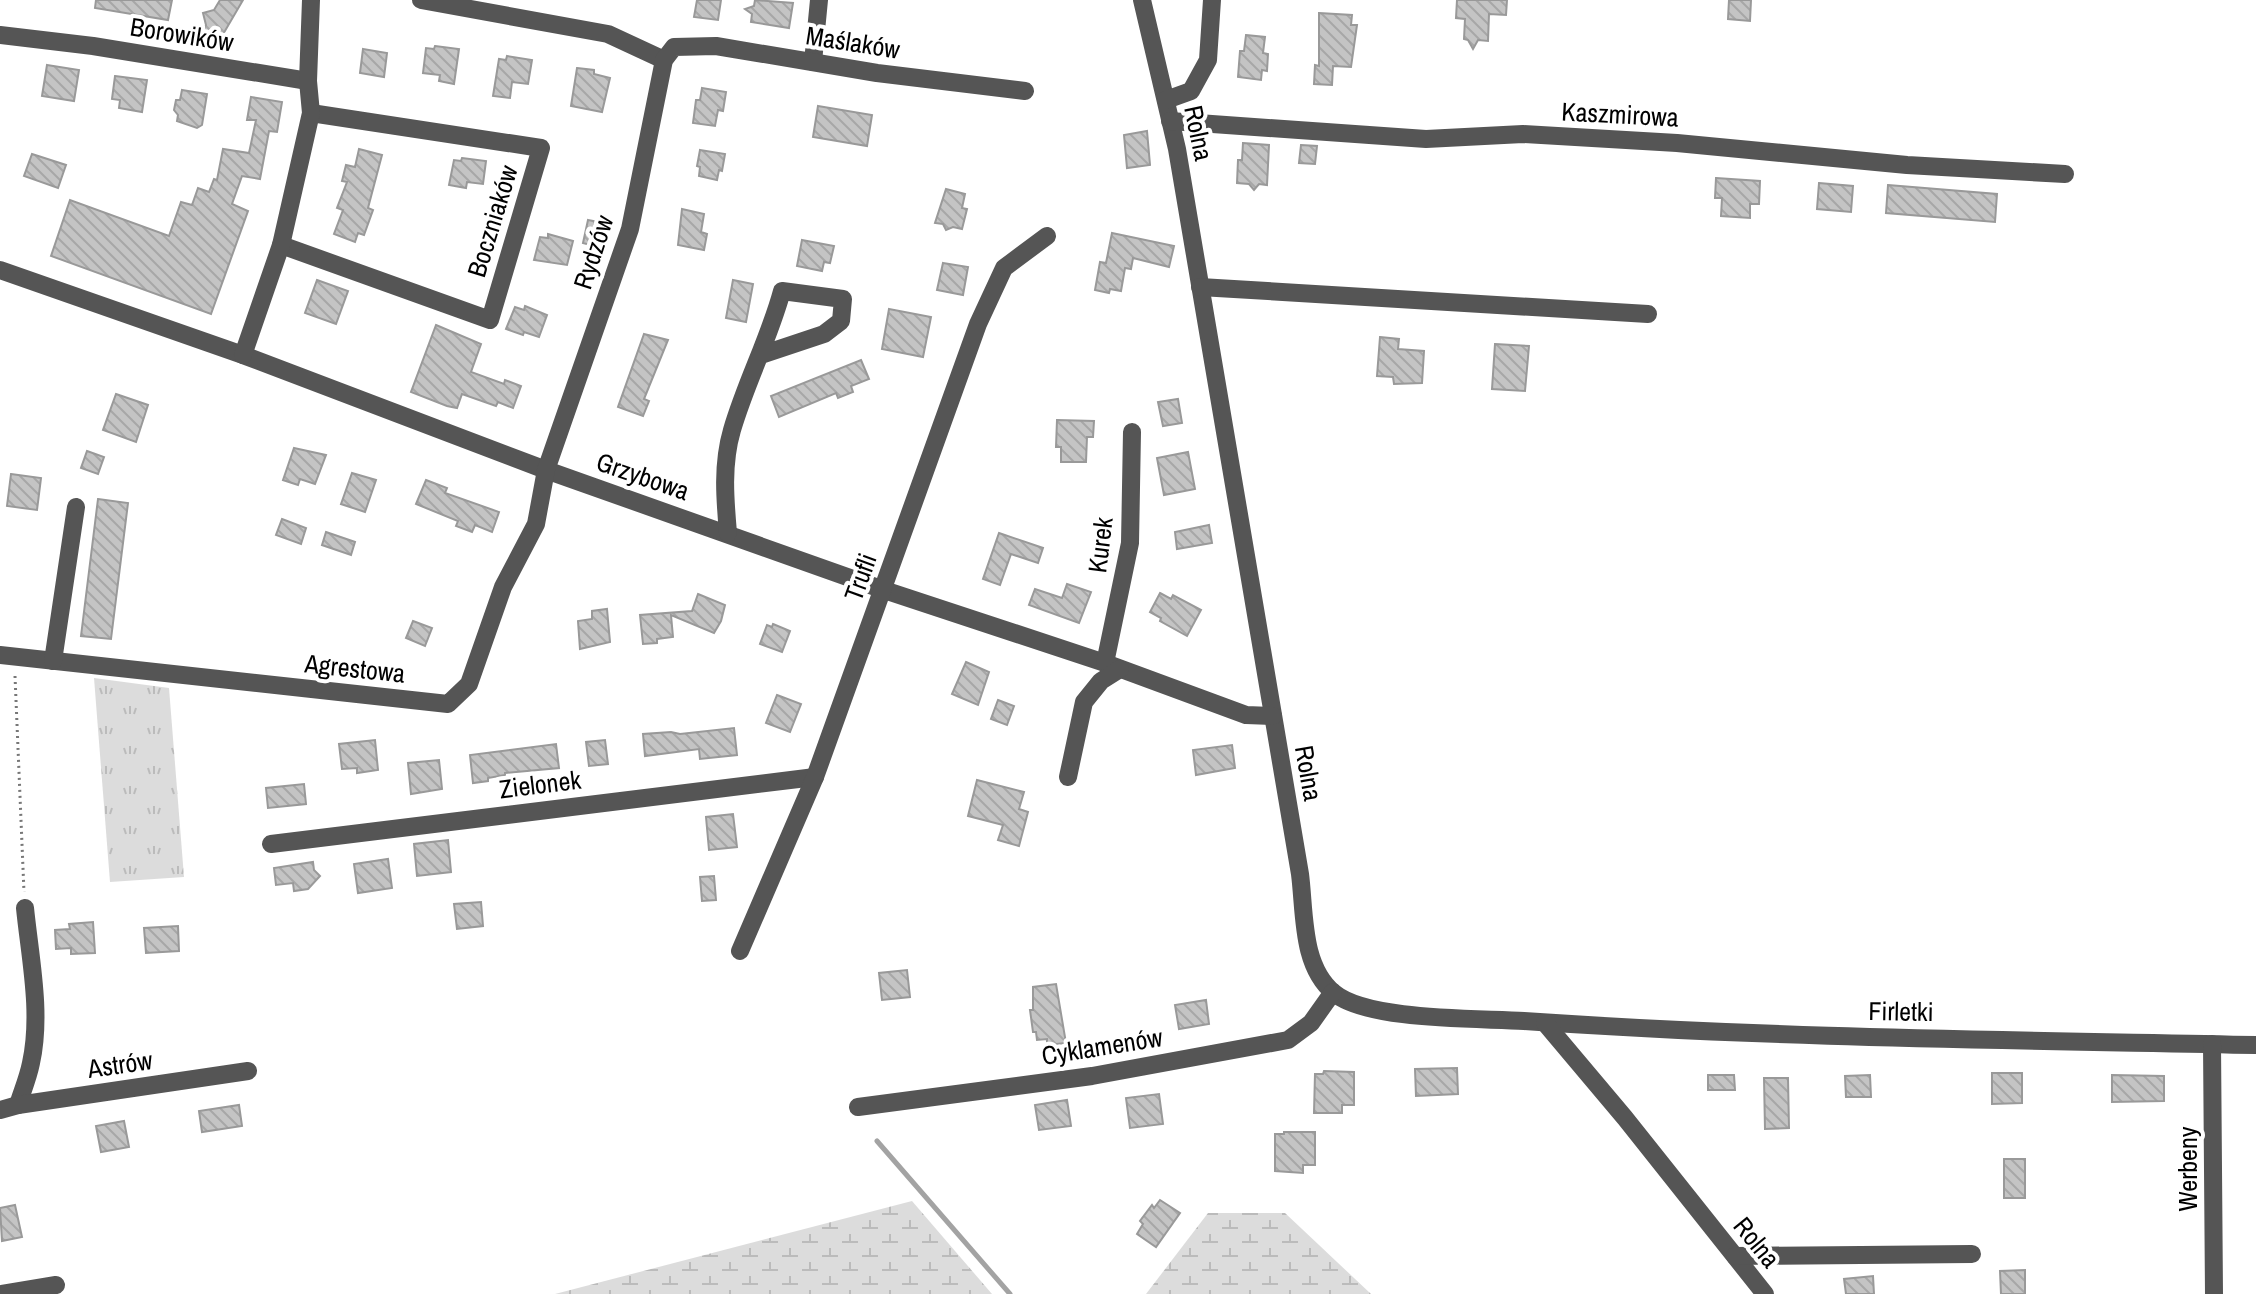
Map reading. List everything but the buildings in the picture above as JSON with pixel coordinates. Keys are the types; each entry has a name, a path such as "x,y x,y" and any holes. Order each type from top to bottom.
{"street":[{"path":"243,355 281,245 311,113 308,81 312,0"},
{"name":"Maślaków","path":"421,0 608,34 669,54 716,46 1025,91"},
{"path":"813,62 819,0"},
{"name":"Rolna","path":"1142,0 1166,100 1200,287 1300,874 1308,947 1320,977 1333,992"},
{"path":"1166,100 1191,91 1208,60 1212,0"},
{"name":"Borowików","path":"0,35 93,46 308,81"},
{"name":"Rydzów","path":"546,470 630,229 669,54"},
{"name":"Boczniaków","path":"281,245 490,320 541,148 311,113"},
{"name":"Kaszmirowa","path":"1170,121 1426,139 1523,134 1662,142 1907,165 2065,174"},
{"name":"Trufli","path":"740,951 815,777 984,310 1004,268 1047,236"},
{"name":"Grzybowa","path":"0,270 243,355 546,470 884,590 1112,666 1246,715 1273,716"},
{"path":"1200,287 1648,314"},
{"path":"728,533 724,482 731,431 782,291 843,299 841,321 824,334 761,355"},
{"name":"Kurek","path":"1112,666 1130,543 1132,432"},
{"name":"Agrestowa","path":"7,656 448,704 469,684 503,587 536,524 546,470"},
{"path":"53,661 76,507"},
{"path":"1068,777 1086,684 1081,666 1071,652"},
{"path":"1084,702 1112,666"},
{"name":"Zielonek","path":"271,844 815,777"},
{"path":"9,1108 31,1063 35,1036 25,908"},
{"path":"1333,992 1372,1009 1545,1023"},
{"name":"Cyklamenów","path":"858,1107 1092,1076 1288,1040 1311,1023 1333,992"},
{"name":"Rolna","path":"1545,1023 1765,1294"},
{"name":"Firletki","path":"1545,1023 1649,1031 2256,1045"},
{"name":"Werbeny","path":"2212,1044 2214,1294"},
{"name":"Astrów","path":"9,1108 248,1071"},
{"path":"1735,1256 1972,1254"},
{"path":"2,1294 56,1285"}],"path":[{"path":"7,656 25,908"}],"green space":[{"path":"94,678 169,688 184,877 110,882"},
{"path":"912,1201 992,1294 555,1294"},
{"path":"1208,1213 1285,1213 1371,1294 1146,1294"}],"waterway":[{"path":"877,1141 1010,1294"}]}
